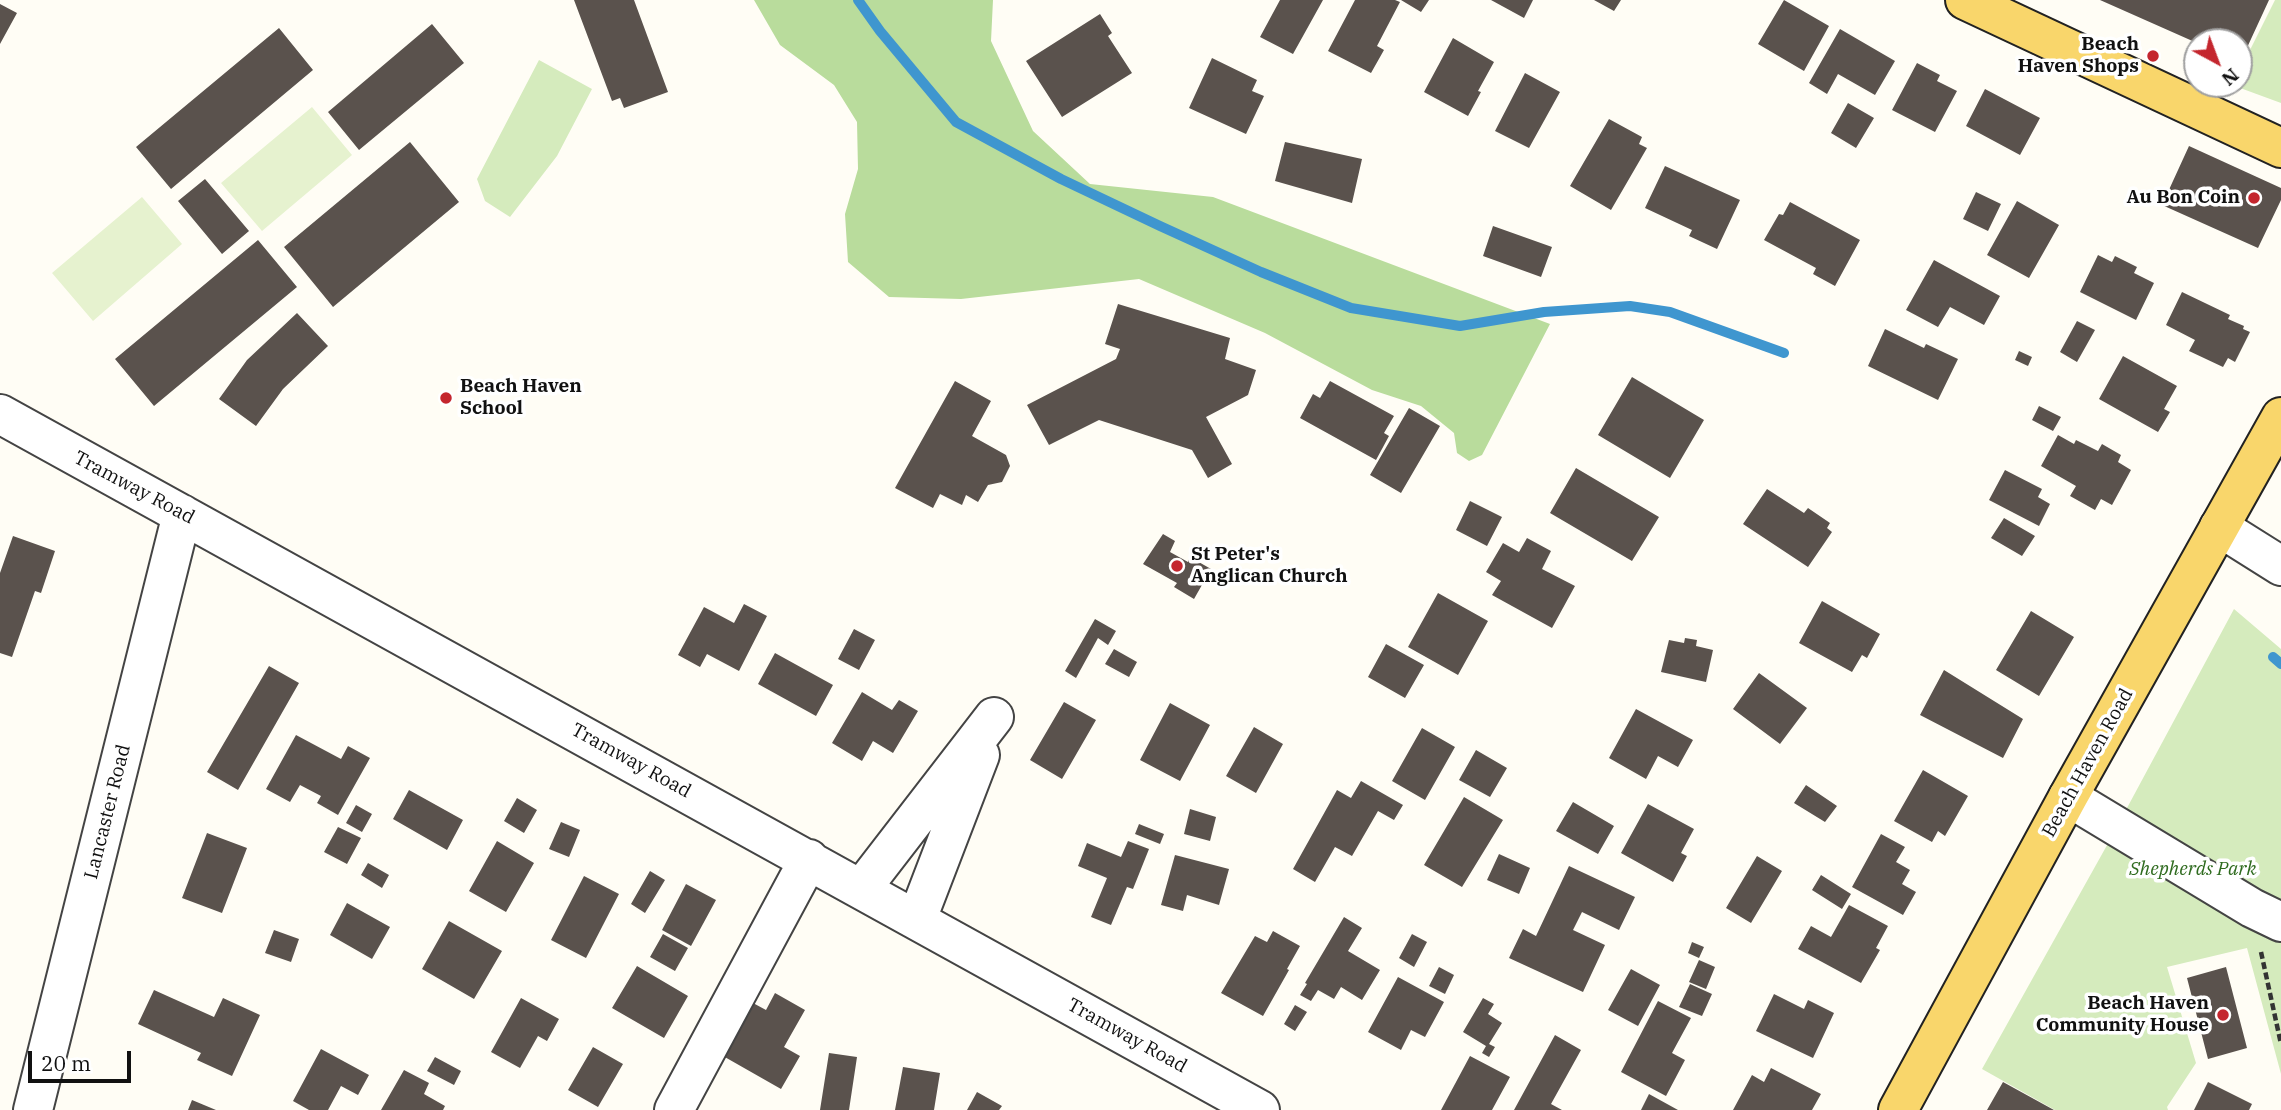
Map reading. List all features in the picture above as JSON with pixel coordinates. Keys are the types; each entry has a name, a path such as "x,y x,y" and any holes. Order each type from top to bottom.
{"main road":[{"path":"1965,0 2015,10 2281,148"},
{"name":"Beach Haven Road","path":"1898,1110 2068,797 2281,417"}],"street":[{"name":"Tramway Road","path":"0,414 1261,1110"},
{"name":"Lancaster Road","path":"33,1110 182,514"},
{"path":"2219,527 2281,566"},
{"path":"862,888 994,717 917,919"},
{"path":"2068,797 2252,908 2270,934"},
{"path":"674,1110 809,859"}],"path":[{"path":"2270,934 2281,1044"}],"green space":[{"path":"754,0 993,0 991,41 1033,131 1090,184 1213,197 1550,324 1482,455 1469,461 1457,453 1454,433 1421,406 1372,390 1265,333 1139,279 961,299 889,297 848,262 845,214 858,169 857,122 834,85 780,45"},
{"path":"2275,0 2281,0 2281,103 2253,93 2253,44"},
{"path":"539,60 592,89 557,156 510,217 485,201 477,179"},
{"path":"312,107 352,155 262,231 221,183"},
{"path":"142,197 182,244 93,321 52,273"},
{"name":"Shepherds Park","path":"2234,609 2281,649 2281,1074 2247,948 2167,967 2196,1063 2167,1107 2168,1110 2055,1110 1982,1069"}],"building":[{"path":"574,0 634,0 668,92 624,108 620,98 612,101"},
{"path":"1280,0 1323,0 1293,54 1260,37"},
{"path":"1355,0 1400,2 1377,46 1384,50 1371,73 1328,51"},
{"path":"1401,0 1429,0 1421,12"},
{"path":"1491,0 1533,0 1524,18"},
{"path":"1594,0 1621,0 1614,11"},
{"path":"1784,0 1829,26 1804,71 1758,44"},
{"path":"2100,0 2269,0 2253,35 2253,28 2183,28 2183,37"},
{"path":"0,4 17,13 0,44"},
{"path":"1100,14 1112,33 1108,36 1132,73 1062,117 1026,61"},
{"path":"432,24 464,63 359,150 328,112"},
{"path":"279,28 313,70 171,189 136,147"},
{"path":"1840,29 1895,61 1875,95 1838,74 1827,94 1809,83"},
{"path":"1453,38 1494,62 1468,116 1424,92"},
{"path":"1212,58 1257,80 1252,91 1264,96 1246,134 1189,108"},
{"path":"1917,63 1940,75 1937,81 1957,91 1935,132 1892,110"},
{"path":"1525,73 1560,92 1529,148 1495,131"},
{"path":"1985,89 2040,118 2020,155 1966,126"},
{"path":"1848,103 1874,118 1856,148 1831,133"},
{"path":"1609,119 1642,137 1639,144 1647,148 1611,210 1570,186"},
{"path":"410,142 459,202 333,307 284,247"},
{"path":"1285,142 1362,159 1352,203 1275,181"},
{"path":"2189,146 2281,188 2281,200 2258,248 2162,205"},
{"path":"1665,166 1740,200 1717,249 1689,236 1692,230 1645,208"},
{"path":"205,179 249,231 222,254 178,201"},
{"path":"1976,192 2001,204 1988,231 1963,219"},
{"path":"2017,201 2059,225 2029,278 1987,255"},
{"path":"1790,202 1860,240 1835,286 1813,274 1816,268 1764,240 1779,214 1783,215"},
{"path":"1493,226 1552,247 1541,277 1483,256"},
{"path":"258,240 297,287 154,406 115,359"},
{"path":"2098,255 2112,262 2115,256 2137,267 2134,273 2154,283 2136,320 2080,292"},
{"path":"1934,260 2000,296 1984,325 1950,307 1938,327 1906,310"},
{"path":"2182,292 2230,315 2228,319 2244,326 2243,329 2250,332 2235,362 2228,358 2223,367 2189,351 2195,340 2166,325"},
{"path":"1118,304 1230,338 1225,359 1256,370 1248,395 1206,417 1232,464 1208,478 1192,450 1099,420 1049,445 1027,405 1116,359 1120,349 1105,344"},
{"path":"297,313 328,346 283,389 256,426 219,399 247,360"},
{"path":"2077,321 2095,330 2077,362 2060,352"},
{"path":"1885,329 1924,348 1926,344 1958,359 1938,400 1868,366"},
{"path":"2019,351 2032,357 2028,366 2015,360"},
{"path":"2123,356 2177,386 2164,409 2170,412 2158,432 2099,399"},
{"path":"1632,377 1704,420 1670,478 1598,435"},
{"path":"955,381 991,401 972,436 1006,455 1010,466 1002,482 988,485 978,502 966,495 962,505 940,494 933,508 895,488"},
{"path":"1330,381 1394,416 1384,433 1389,436 1376,460 1300,418 1313,394 1320,398"},
{"path":"2039,406 2061,417 2053,431 2032,420"},
{"path":"1409,408 1440,426 1401,493 1370,475"},
{"path":"2058,435 2074,444 2076,440 2098,451 2102,444 2121,455 2118,462 2131,470 2112,505 2101,499 2095,510 2070,496 2076,486 2041,466"},
{"path":"1576,468 1659,517 1632,561 1550,513"},
{"path":"2005,470 2042,489 2038,497 2050,504 2039,526 1989,500"},
{"path":"1767,489 1804,513 1808,508 1830,523 1827,528 1832,532 1808,567 1743,524"},
{"path":"1470,501 1502,517 1487,546 1456,530"},
{"path":"2004,518 2035,536 2022,556 1991,538"},
{"name":"St Peter's Anglican Church","path":"1163,534 1175,541 1170,552 1188,562 1190,557 1211,569 1194,599 1174,587 1177,583 1143,564"},
{"path":"13,536 55,551 41,593 35,591 12,657 0,653 0,573"},
{"path":"1527,538 1551,551 1542,569 1575,586 1552,628 1492,595 1501,581 1486,572 1503,543 1519,552"},
{"path":"1438,593 1488,621 1458,675 1408,647"},
{"path":"1822,601 1880,634 1867,658 1862,655 1852,672 1799,643"},
{"path":"744,604 767,616 739,671 707,654 700,667 678,655 704,607 734,623"},
{"path":"2031,611 2074,637 2039,696 1996,670"},
{"path":"1095,619 1116,631 1108,645 1098,638 1076,678 1065,671"},
{"path":"854,629 875,640 859,670 838,659"},
{"path":"1685,638 1697,640 1696,646 1713,650 1706,682 1661,672 1669,640 1684,643"},
{"path":"1386,644 1424,665 1405,698 1368,677"},
{"path":"1114,649 1137,662 1129,677 1105,664"},
{"path":"775,653 833,685 816,716 758,684"},
{"path":"269,666 299,683 238,790 207,772"},
{"path":"1944,670 2023,719 2003,758 1920,715"},
{"path":"1759,673 1807,708 1780,744 1733,709"},
{"path":"862,692 892,710 899,700 918,711 893,753 873,741 862,761 832,743"},
{"path":"1064,702 1096,720 1062,779 1030,760"},
{"path":"1170,703 1210,725 1180,781 1140,760"},
{"path":"1636,709 1693,740 1678,767 1658,756 1646,779 1609,758"},
{"path":"1254,727 1283,744 1256,793 1226,776"},
{"path":"1422,728 1455,747 1425,800 1392,781"},
{"path":"296,735 341,759 348,746 370,758 338,815 317,803 321,796 300,785 290,802 266,789"},
{"path":"1476,750 1507,768 1490,797 1459,780"},
{"path":"1923,770 1968,796 1945,836 1938,831 1932,842 1894,821"},
{"path":"1361,781 1403,805 1394,820 1378,811 1352,856 1335,847 1315,882 1293,869 1337,790 1351,798"},
{"path":"1806,785 1837,806 1825,822 1794,803"},
{"path":"409,790 463,820 447,850 393,819"},
{"path":"1464,797 1503,820 1462,887 1424,865"},
{"path":"517,798 537,810 524,833 504,821"},
{"path":"1573,802 1614,826 1598,854 1556,831"},
{"path":"1648,804 1694,829 1681,853 1687,856 1673,882 1621,853"},
{"path":"356,805 372,814 362,832 346,823"},
{"path":"1190,809 1216,817 1210,841 1184,834"},
{"path":"561,822 580,830 569,857 549,849"},
{"path":"1139,824 1164,834 1160,844 1135,834"},
{"path":"338,827 361,838 347,864 324,852"},
{"path":"207,833 247,848 222,913 182,898"},
{"path":"1881,834 1905,847 1896,862 1910,870 1902,884 1916,892 1903,915 1852,887"},
{"path":"497,841 534,863 506,912 469,891"},
{"path":"1128,841 1149,849 1133,889 1127,887 1111,925 1091,917 1107,878 1078,866 1087,843 1121,857"},
{"path":"1499,854 1530,868 1519,894 1487,880"},
{"path":"1175,855 1229,869 1219,905 1187,895 1183,911 1161,905"},
{"path":"1757,856 1782,871 1751,923 1726,908"},
{"path":"368,863 389,875 382,888 361,875"},
{"path":"1569,866 1635,897 1619,930 1582,912 1573,930 1605,945 1583,992 1509,958 1523,929 1536,936"},
{"path":"650,871 665,880 645,913 631,904"},
{"path":"1821,875 1851,894 1842,909 1812,890"},
{"path":"584,876 619,894 586,958 551,940"},
{"path":"686,884 716,900 691,946 662,930"},
{"path":"347,903 390,927 372,959 330,935"},
{"path":"1849,905 1888,926 1876,948 1880,950 1861,983 1798,949 1811,926 1831,937"},
{"path":"1344,917 1362,928 1348,951 1380,970 1362,1000 1341,987 1334,999 1318,990 1311,1001 1300,995"},
{"path":"449,921 502,951 474,999 422,969"},
{"path":"274,930 299,939 291,962 265,953"},
{"path":"1273,931 1300,946 1263,1016 1221,993 1255,936 1267,942"},
{"path":"663,934 688,948 675,971 650,957"},
{"path":"1412,934 1427,942 1414,967 1399,958"},
{"path":"1692,942 1704,947 1699,958 1688,953"},
{"path":"1699,960 1715,967 1706,989 1689,982"},
{"path":"637,966 688,996 664,1038 612,1008"},
{"path":"1439,967 1454,975 1445,994 1429,986"},
{"path":"2226,967 2247,1048 2208,1059 2187,978"},
{"path":"1631,969 1660,985 1638,1026 1608,1010"},
{"path":"1398,977 1444,1002 1425,1037 1411,1030 1401,1050 1368,1032"},
{"path":"1690,984 1712,994 1702,1016 1679,1007"},
{"path":"154,990 214,1017 223,998 260,1015 232,1076 197,1060 201,1053 138,1024"},
{"path":"775,993 805,1010 784,1047 800,1056 781,1089 723,1056 753,1003 766,1010"},
{"path":"1774,994 1804,1009 1808,1000 1834,1013 1813,1058 1756,1031"},
{"path":"521,998 559,1019 547,1041 538,1036 520,1068 491,1052"},
{"path":"1483,998 1494,1004 1488,1014 1502,1023 1489,1044 1495,1047 1489,1057 1482,1053 1486,1046 1463,1032"},
{"path":"1658,1001 1691,1018 1672,1053 1685,1060 1666,1096 1621,1072"},
{"path":"1295,1005 1307,1012 1295,1031 1284,1024"},
{"path":"1555,1035 1581,1050 1551,1104 1562,1110 1514,1110"},
{"path":"593,1047 623,1064 598,1107 568,1090"},
{"path":"321,1049 369,1075 358,1095 341,1086 328,1110 309,1110 293,1101"},
{"path":"829,1053 857,1057 849,1110 820,1110"},
{"path":"1470,1056 1510,1077 1492,1110 1441,1110"},
{"path":"435,1057 461,1071 454,1085 427,1071"},
{"path":"903,1067 940,1073 934,1110 895,1110"},
{"path":"1771,1068 1821,1094 1812,1110 1733,1110 1752,1075 1764,1082"},
{"path":"404,1070 429,1083 424,1094 445,1106 443,1110 381,1110"},
{"path":"2003,1082 2054,1110 1987,1110"},
{"path":"2208,1082 2252,1104 2249,1110 2194,1110"},
{"path":"977,1092 1002,1106 999,1110 967,1110"},
{"path":"1649,1094 1678,1110 1641,1110"},
{"path":"192,1100 216,1110 188,1110"}],"waterway":[{"path":"858,0 880,31 956,122 1061,179 1160,226 1261,272 1351,308 1460,326 1544,312 1630,306 1670,312 1784,353"},
{"path":"2273,657 2281,664"}],"place":[{"name":"Beach Haven Shops","path":"2153,56"},
{"name":"Au Bon Coin","path":"2254,198"},
{"name":"Beach Haven School","path":"446,398"},
{"name":"St Peter's Anglican Church","path":"1177,566"},
{"name":"Beach Haven Community House","path":"2223,1015"}]}
